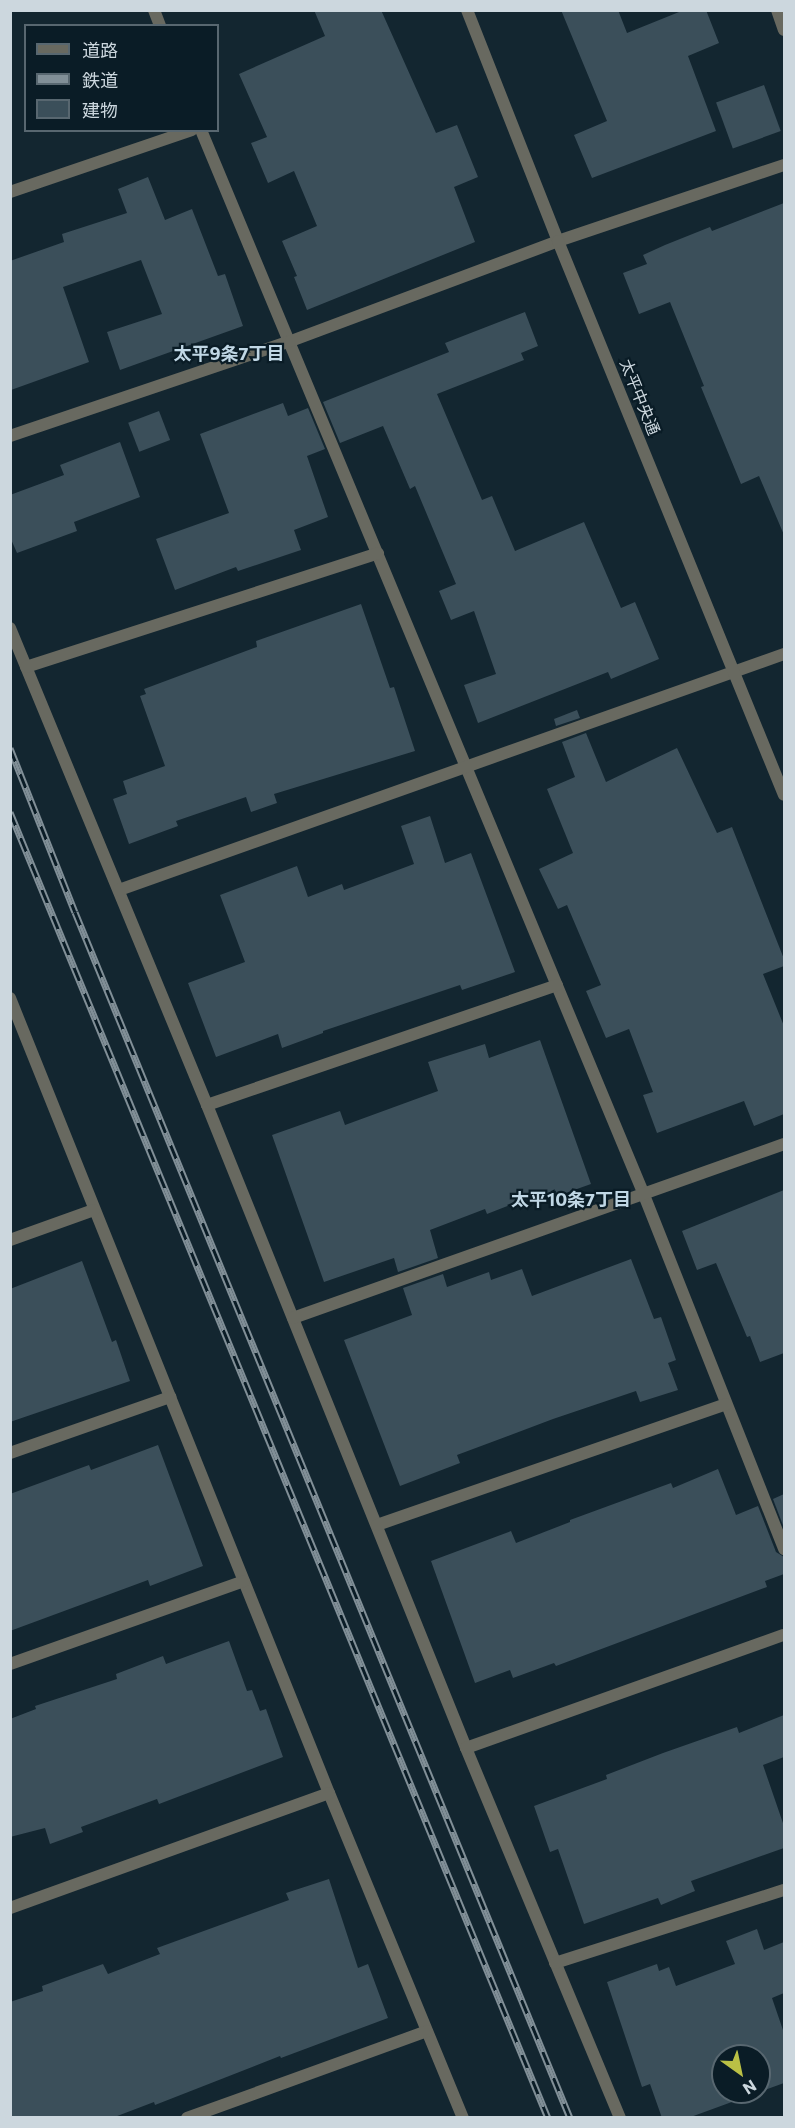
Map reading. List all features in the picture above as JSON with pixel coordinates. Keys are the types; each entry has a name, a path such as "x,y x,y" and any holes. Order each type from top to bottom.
{"street":[{"name":"太平中央通","path":"467,10 558,241 784,795"},
{"path":"777,10 784,30"},
{"path":"10,192 186,132"},
{"path":"202,132 291,340 644,1195 784,1549"},
{"path":"10,436 291,340 558,241 784,165"},
{"path":"26,667 378,553"},
{"path":"10,628 207,1105 466,1748 620,2118"},
{"path":"119,890 784,654"},
{"path":"207,1105 557,985"},
{"path":"10,998 14,1016 463,2118"},
{"path":"293,1318 784,1144"},
{"path":"10,1240 94,1210"},
{"path":"10,1453 171,1397"},
{"path":"377,1525 726,1404"},
{"path":"10,1664 244,1581"},
{"path":"466,1748 784,1635"},
{"path":"10,1908 329,1793"},
{"path":"555,1963 784,1890"},
{"path":"187,2118 427,2031"},
{"path":"222,2105 227,2118"}],"building":[{"path":"314,10 381,10 436,133 457,125 478,177 454,187 475,242 307,310 294,277 297,276 282,241 317,226 294,171 268,183 251,143 267,137 239,74 325,36"},
{"path":"561,10 618,10 627,33 684,10 706,10 719,43 688,56 716,131 592,178 574,135 607,121"},
{"path":"764,85 781,131 733,148 716,102"},
{"path":"148,177 165,220 192,209 218,276 225,274 243,326 120,370 107,332 162,314 141,260 63,287 89,362 11,390 10,261 64,242 62,234 127,213 118,189"},
{"path":"784,203 784,535 759,476 741,484 701,387 704,386 670,302 639,314 623,273 647,264 643,255 665,245 710,227 712,231"},
{"path":"525,312 538,346 521,353 524,360 437,394 482,500 492,496 515,551 584,522 621,608 635,602 659,659 611,679 608,672 478,723 464,685 496,674 474,611 451,620 439,591 456,584 415,486 410,489 383,426 340,443 323,402 449,352 445,343"},
{"path":"283,403 288,416 308,408 325,449 307,456 328,517 294,530 301,550 238,571 236,567 175,590 156,539 229,513 200,434"},
{"path":"159,411 170,440 139,452 128,423"},
{"path":"120,442 140,497 74,522 77,531 17,553 10,537 10,495 64,475 60,465"},
{"path":"361,604 390,688 394,687 415,751 274,794 277,803 251,812 246,797 176,821 178,826 129,844 113,799 127,794 123,781 165,766 140,696 146,694 144,689 257,647 256,641"},
{"path":"577,710 580,718 556,726 554,719"},
{"path":"586,733 606,782 677,748 717,833 732,827 784,959 784,966 763,974 784,1026 784,1114 754,1126 744,1101 657,1133 643,1095 653,1092 629,1029 606,1038 586,991 601,985 567,905 558,909 539,869 573,853 547,789 575,777 562,742"},
{"path":"430,816 445,863 471,853 515,972 462,990 460,985 323,1031 323,1033 282,1048 278,1034 216,1057 188,983 245,962 220,895 297,866 308,897 342,884 344,890 414,864 401,826"},
{"path":"540,1040 591,1184 546,1200 544,1192 487,1214 485,1209 430,1230 438,1258 398,1272 394,1258 324,1282 272,1135 340,1111 345,1125 438,1091 428,1062 485,1044 489,1058"},
{"path":"784,1190 784,1353 760,1362 716,1263 697,1270 682,1231"},
{"path":"631,1259 654,1319 661,1317 676,1360 668,1363 678,1390 640,1402 636,1391 553,1419 457,1455 460,1463 400,1486 344,1340 412,1315 403,1288 443,1274 447,1287 489,1272 491,1280 522,1269 532,1296"},
{"path":"82,1261 112,1342 116,1340 130,1381 10,1422 10,1289"},
{"path":"158,1445 203,1566 150,1586 148,1580 10,1631 10,1494 89,1465 91,1470"},
{"path":"718,1469 736,1515 758,1506 776,1552 784,1557 784,1574 765,1581 767,1587 556,1666 554,1663 513,1678 510,1670 475,1683 431,1561 511,1531 516,1543 570,1522 570,1520 671,1483 673,1488"},
{"path":"784,1494 784,1528 773,1499"},
{"path":"229,1641 247,1691 252,1690 260,1711 266,1709 283,1757 159,1804 157,1799 81,1827 83,1832 50,1844 45,1828 10,1837 10,1719 36,1709 35,1706 117,1679 116,1674 163,1656 166,1664"},
{"path":"784,1715 784,1757 763,1765 784,1826 784,1848 691,1881 695,1891 661,1905 658,1898 584,1924 558,1849 550,1852 534,1806 607,1779 606,1775 663,1753 737,1727 739,1733"},
{"path":"329,1879 358,1968 368,1964 388,2018 281,2058 280,2056 155,2105 154,2102 112,2118 10,2118 10,2002 43,1991 42,1986 103,1964 108,1974 160,1954 157,1948 289,1900 286,1893"},
{"path":"757,1929 764,1950 784,1942 784,1993 772,1998 784,2033 784,2083 771,2088 771,2044 711,2044 711,2104 726,2104 688,2118 662,2118 650,2084 642,2087 607,1982 657,1964 659,1971 669,1967 676,1986 735,1964 726,1941"}],"railway":[{"path":"10,748 75,912 570,2118"},
{"path":"10,812 548,2118"}],"district":[{"name":"太平9条7丁目","path":"229,353"},
{"name":"太平10条7丁目","path":"571,1199"}]}
